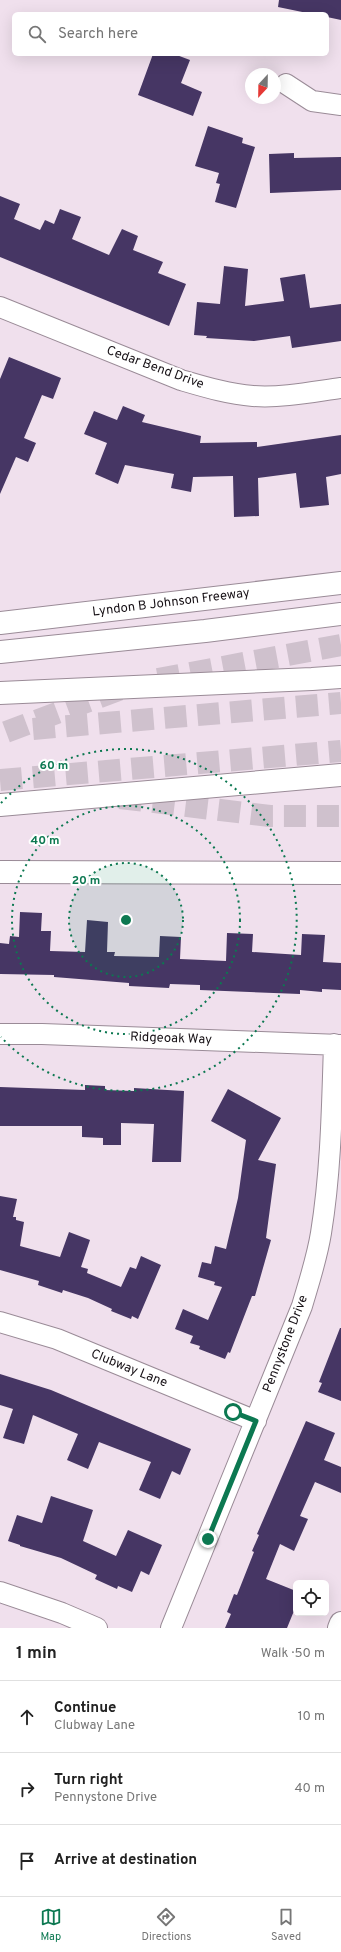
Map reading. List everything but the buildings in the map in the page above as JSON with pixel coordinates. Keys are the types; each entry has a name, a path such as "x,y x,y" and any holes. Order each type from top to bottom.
{"main road":[{"name":"Lyndon B Johnson Freeway","path":"0,623 341,583"},
{"path":"0,652 205,631 341,614"},
{"path":"0,693 312,680 341,677"},
{"path":"0,805 341,775"},
{"path":"0,872 341,872"},
{"path":"339,1628 341,1622"}],"street":[{"path":"286,84 312,101 341,104"},
{"name":"Cedar Bend Drive","path":"0,307 181,380 212,389 253,396 280,396 341,388"},
{"name":"Ridgeoak Way","path":"0,1034 42,1034 337,1044"},
{"name":"Pennystone Drive","path":"171,1628 302,1306 321,1233 328,1170 337,1044"},
{"name":"Clubway Lane","path":"0,1322 57,1340 256,1421"},
{"path":"0,1592 62,1613 97,1628"}],"tunnel":[{"path":"158,679 341,645"},
{"path":"6,732 121,689"},
{"path":"33,729 341,703"},
{"path":"0,780 341,751"},
{"path":"120,798 270,816 341,816"}],"route":[{"path":"208,1539 256,1421 233,1412"}]}
